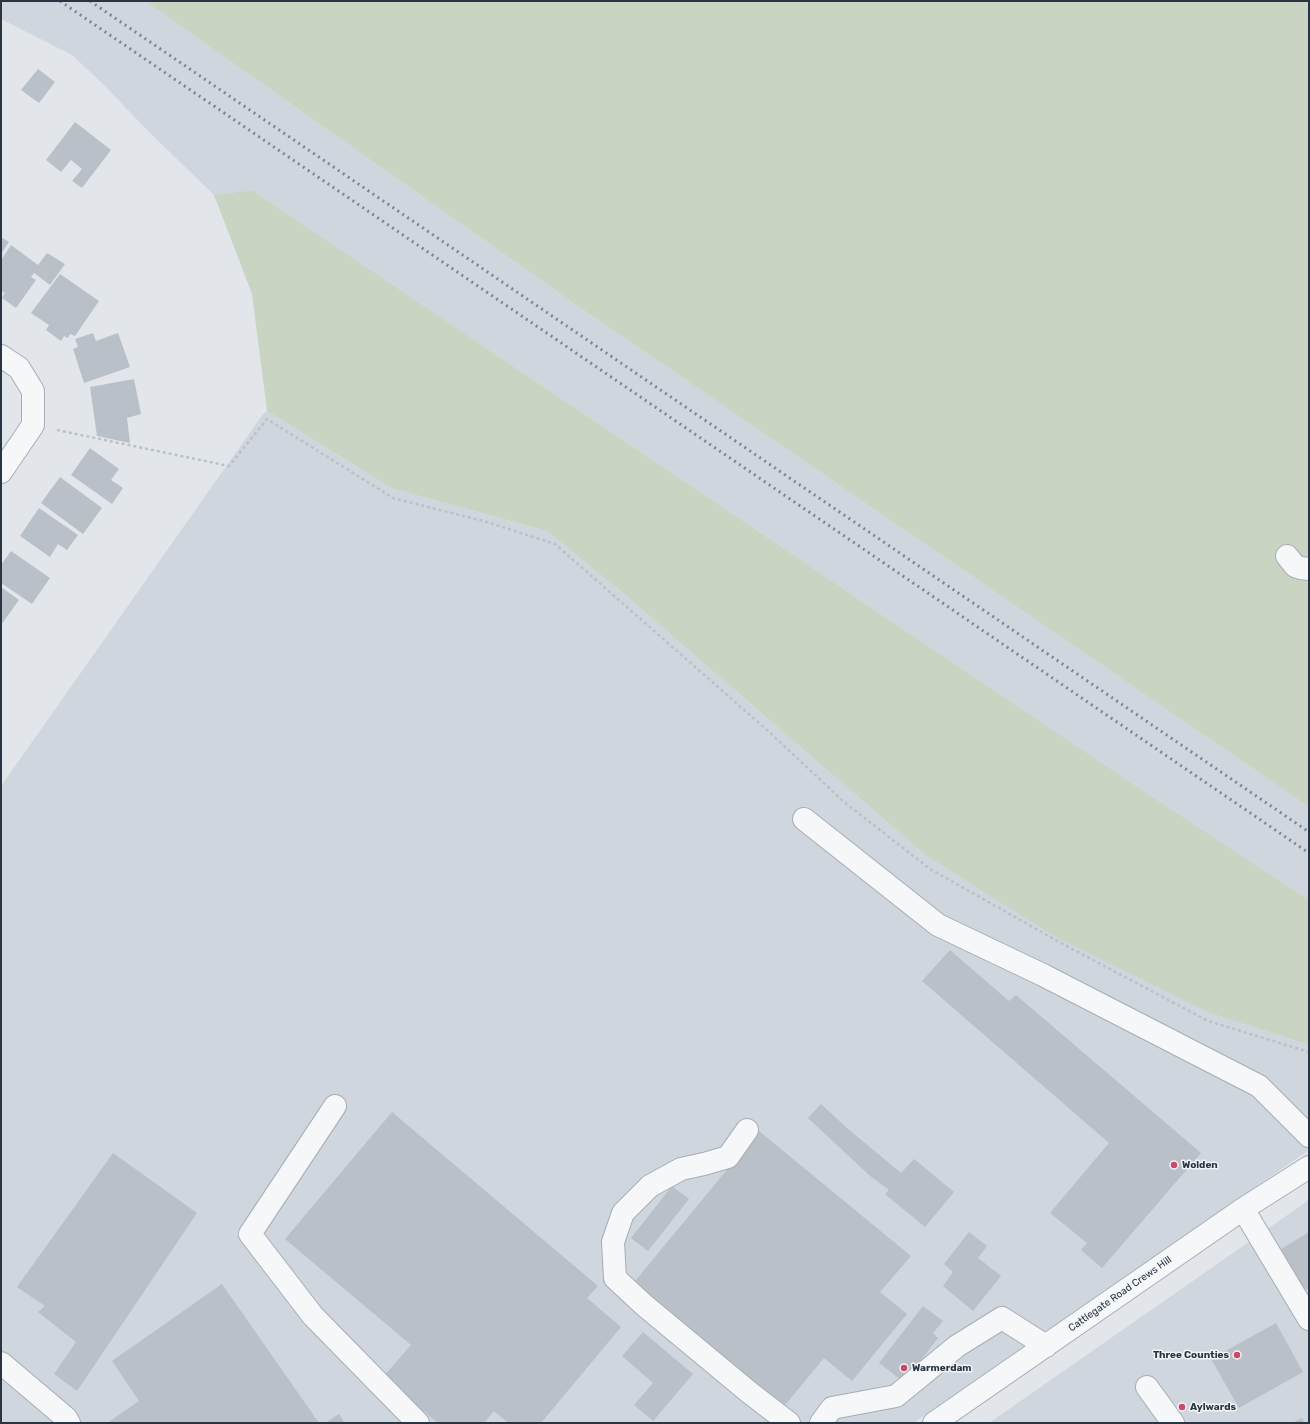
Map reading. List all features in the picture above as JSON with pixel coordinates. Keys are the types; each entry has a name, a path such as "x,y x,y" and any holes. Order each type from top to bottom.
{"street":[{"path":"1,356 19,368 33,391 33,425 1,472"},
{"path":"1287,556 1295,566 1309,569"},
{"path":"804,819 938,925 1043,975 1259,1086 1309,1136"},
{"path":"335,1106 250,1234 313,1316 418,1423"},
{"path":"747,1130 728,1157 681,1169 650,1186 624,1213 613,1242 615,1278 644,1305 750,1393 789,1423"},
{"name":"Cattlegate Road Crews Hill","path":"934,1423 1243,1209 1309,1167"},
{"path":"1243,1209 1309,1318"},
{"path":"821,1423 832,1408 896,1396 957,1346 1002,1318 1046,1346"},
{"path":"1,1363 66,1418 69,1423"},
{"path":"1147,1387 1173,1423"}],"path":[{"path":"33,425 229,466 267,419 393,498 488,522 555,544 767,730 844,802 930,869 1061,943 1208,1021 1309,1052"}],"shaded area":[{"path":"1,1 145,1 572,302 1309,807 1309,900 1142,790 252,190 214,195 72,55 1,19"},
{"path":"267,411 391,488 547,531 617,588 924,854 1210,1013 1309,1045 1309,1150 913,1423 1,1423 1,786 263,414"},
{"path":"1309,1200 1309,1423 989,1423"}],"green space":[{"path":"145,1 1309,1 1309,807 572,302"},
{"path":"252,190 1142,790 1309,900 1309,1045 1210,1013 1054,936 924,854 617,588 547,531 391,488 267,411 252,294 214,195"}],"building":[{"path":"38,69 55,82 39,103 21,90"},
{"path":"75,122 111,150 82,188 72,181 82,169 71,160 61,172 46,160"},
{"path":"1,237 9,242 1,254"},
{"path":"11,245 38,265 47,253 65,264 50,285 34,273 31,277 36,280 16,308 2,298 5,293 1,291 1,260"},
{"path":"60,274 99,301 75,336 70,334 68,338 64,336 61,341 46,330 49,325 31,313"},
{"path":"93,333 96,341 118,333 130,367 84,383 73,349 78,347 75,339"},
{"path":"134,379 141,414 127,418 130,443 97,436 90,387"},
{"path":"90,448 119,469 111,480 123,488 112,504 71,475"},
{"path":"60,477 102,508 83,534 41,503"},
{"path":"39,508 78,535 67,550 58,544 50,557 20,536"},
{"path":"11,551 50,578 32,604 1,583 1,565"},
{"path":"1,587 19,600 1,625"},
{"path":"950,950 1009,1001 1016,995 1201,1153 1102,1268 1081,1250 1087,1243 1050,1213 1109,1143 922,981"},
{"path":"821,1104 848,1129 901,1173 914,1159 954,1192 925,1227 885,1194 889,1190 869,1175 808,1118"},
{"path":"392,1112 598,1286 587,1298 621,1327 541,1423 508,1423 494,1411 484,1423 438,1423 383,1377 411,1345 285,1239"},
{"path":"759,1131 911,1256 880,1292 907,1314 852,1381 824,1358 781,1410 631,1286"},
{"path":"113,1153 197,1213 77,1391 54,1374 76,1342 38,1312 45,1306 17,1287"},
{"path":"672,1186 689,1199 648,1251 631,1238"},
{"path":"969,1232 987,1246 978,1258 1001,1276 973,1311 943,1286 953,1272 944,1264"},
{"path":"1309,1232 1309,1288 1305,1290 1281,1249"},
{"path":"222,1284 319,1423 107,1423 139,1401 112,1361"},
{"path":"923,1306 943,1321 933,1333 938,1338 904,1382 879,1363"},
{"path":"1276,1323 1303,1372 1239,1408 1211,1359"},
{"path":"643,1332 693,1374 653,1421 634,1405 653,1383 622,1356"},
{"path":"339,1414 345,1423 325,1423"},
{"path":"1302,1418 1305,1423 1292,1423"}],"railway":[{"path":"60,1 1309,853"},
{"path":"90,1 1309,832"}],"place":[{"name":"Wolden","path":"1174,1165"},
{"name":"Three Counties","path":"1237,1355"},
{"name":"Warmerdam","path":"904,1368"},
{"name":"Aylwards","path":"1182,1407"}]}
